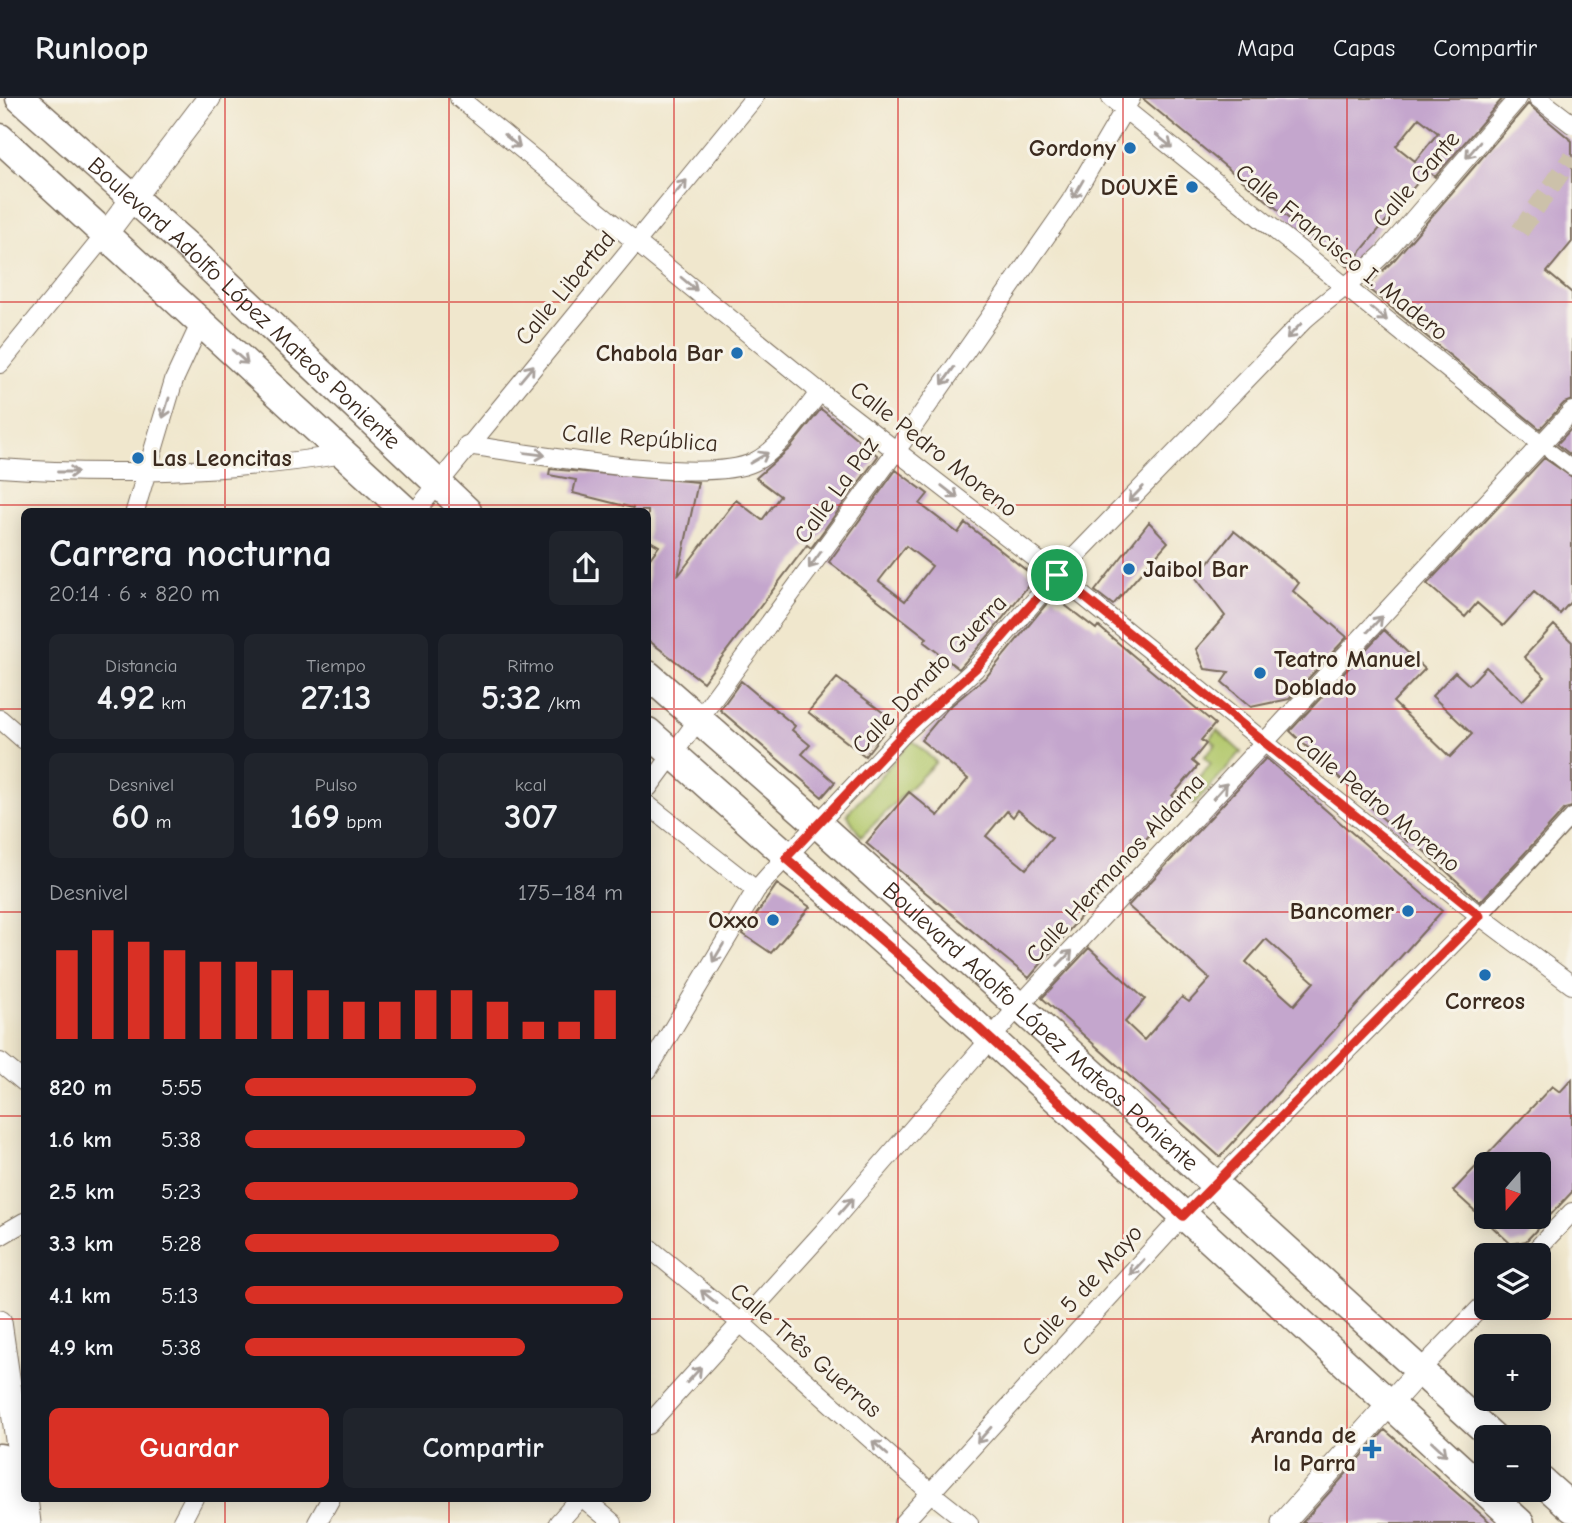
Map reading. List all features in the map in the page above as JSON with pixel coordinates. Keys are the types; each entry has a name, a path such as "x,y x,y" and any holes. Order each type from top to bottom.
{"main road":[{"name":"Boulevard Adolfo López Mateos Poniente","path":"20,98 134,198 464,508"},
{"name":"Boulevard Adolfo López Mateos Poniente","path":"0,138 403,508"},
{"name":"Boulevard Adolfo López Mateos Poniente","path":"651,678 819,825 1480,1425"},
{"name":"Boulevard Adolfo López Mateos Poniente","path":"651,735 990,1039 1520,1523"},
{"path":"0,1458 7,1523"},
{"path":"1551,1489 1572,1508"}],"street":[{"path":"0,364 105,235 209,98"},
{"name":"Calle Pedro Moreno","path":"459,98 820,392 1057,575 1480,916 1572,985"},
{"name":"Calle Libertad","path":"418,508 467,445 754,98"},
{"name":"Calle Gante","path":"1346,287 1386,251 1518,98"},
{"path":"1538,98 1572,124"},
{"name":"Calle Francisco I. Madero","path":"1122,102 1542,445"},
{"name":"Calle La Paz","path":"651,784 896,451 1070,202 1122,102"},
{"name":"Calle Donato Guerra","path":"651,1065 756,890 903,734 975,669 1057,575 1304,320 1346,287"},
{"path":"136,508 174,380 201,323"},
{"name":"Calle República","path":"467,445 630,466 713,471 738,468 771,451 820,392"},
{"name":"Calle Hermanos Aldama","path":"651,1422 742,1324 1018,1007 1572,411"},
{"path":"1542,445 1572,468"},
{"path":"0,468 62,473 146,471 308,460 344,454"},
{"path":"0,719 21,737"},
{"path":"651,807 756,890"},
{"path":"1480,916 1572,816"},
{"name":"Calle 5 de Mayo","path":"903,1523 1213,1184 1480,916"},
{"path":"0,1062 21,1080"},
{"path":"1542,1243 1572,1212"},
{"path":"0,1236 21,1224"},
{"name":"Calle Três Guerras","path":"651,1249 742,1324 931,1493 969,1523"},
{"path":"1283,1523 1389,1402 1474,1314"},
{"path":"0,1322 21,1467"},
{"path":"27,1502 30,1523"},
{"path":"181,1523 192,1502"},
{"path":"317,1523 329,1502"},
{"path":"558,1523 577,1502"},
{"path":"586,1502 613,1523"}],"green space":[{"path":"1217,730 1241,752 1194,804 1183,795 1211,764 1204,757 1216,744 1210,738"},
{"path":"912,740 936,762 861,837 847,814"}],"building":[{"path":"1142,98 1503,98 1435,177 1427,171 1348,267","holes":["1419,118 1438,133 1415,161 1396,146"]},
{"path":"1528,104 1572,141 1572,242 1547,272 1572,293 1572,400 1564,403 1540,429 1366,287 1395,259"},
{"path":"821,409 878,456 811,548 807,545 703,682 651,642 651,557 659,546 651,542 651,508 633,508 573,493 576,480 549,475 550,469 698,482 678,576 736,500 762,520 780,496 756,478 790,448"},
{"path":"1572,428 1572,456 1557,444"},
{"path":"1544,458 1572,477 1572,600 1560,614 1534,592 1503,626 1477,603 1465,617 1427,584"},
{"path":"896,470 928,494 920,504 958,533 965,523 1035,577 959,669 924,642 927,638 829,562","holes":["906,546 932,566 905,601 879,581"]},
{"name":"Jaibol Bar","path":"1149,522 1168,542 1113,605 1095,591"},
{"path":"1234,531 1299,583 1293,591 1347,637 1289,699 1251,707 1222,682 1229,672 1205,669 1196,649 1225,616 1196,578"},
{"path":"1053,596 1096,629 1098,626 1215,724 1201,740 1206,744 1192,761 1198,766 1172,796 1178,801 1029,978 866,843 909,792 938,816 968,779 921,740 947,709 987,676","holes":["1018,810 1052,838 1026,869 986,836 1007,811 1013,817"]},
{"path":"1554,625 1572,642 1572,807 1565,809 1480,902 1411,839 1408,842 1290,731 1384,630 1425,669 1393,702 1450,757 1472,734 1432,696 1455,672 1469,685 1486,667 1522,701 1545,677 1524,657"},
{"path":"837,678 893,720 865,756 808,712"},
{"path":"741,681 795,726 792,730 810,745 802,754 835,782 822,797 720,710"},
{"path":"1266,758 1442,911 1220,1157 1042,998 1089,948 1145,999 1125,1022 1144,1040 1182,997 1189,1002 1210,979 1128,906","holes":["1266,939 1314,982 1294,1005 1246,962"]},
{"name":"Oxxo","path":"777,884 810,907 771,953 743,934"},
{"path":"1572,1079 1572,1192 1551,1214 1551,1152 1490,1152 1552,1086 1560,1092"},
{"path":"1474,1169 1474,1210 1453,1191"},
{"path":"1495,1229 1537,1229 1526,1241 1510,1243"},
{"path":"1385,1430 1491,1523 1302,1523"}],"tunnel":[{"path":"1520,231 1572,157"}],"place":[{"name":"Gordony","path":"1130,148"},
{"name":"DOUXĒ","path":"1192,187"},
{"name":"Chabola Bar","path":"737,353"},
{"name":"Las Leoncitas","path":"138,458"},
{"name":"Jaibol Bar","path":"1129,569"},
{"name":"Teatro Manuel Doblado","path":"1260,673"},
{"name":"Bancomer","path":"1408,911"},
{"name":"Oxxo","path":"773,920"},
{"name":"Correos","path":"1485,975"},
{"name":"Aranda de la Parra","path":"1372,1449"}],"route":[{"path":"1057,575 1480,916 1183,1216 908,963 786,858 840,804 903,734 975,669 1057,575"}]}
